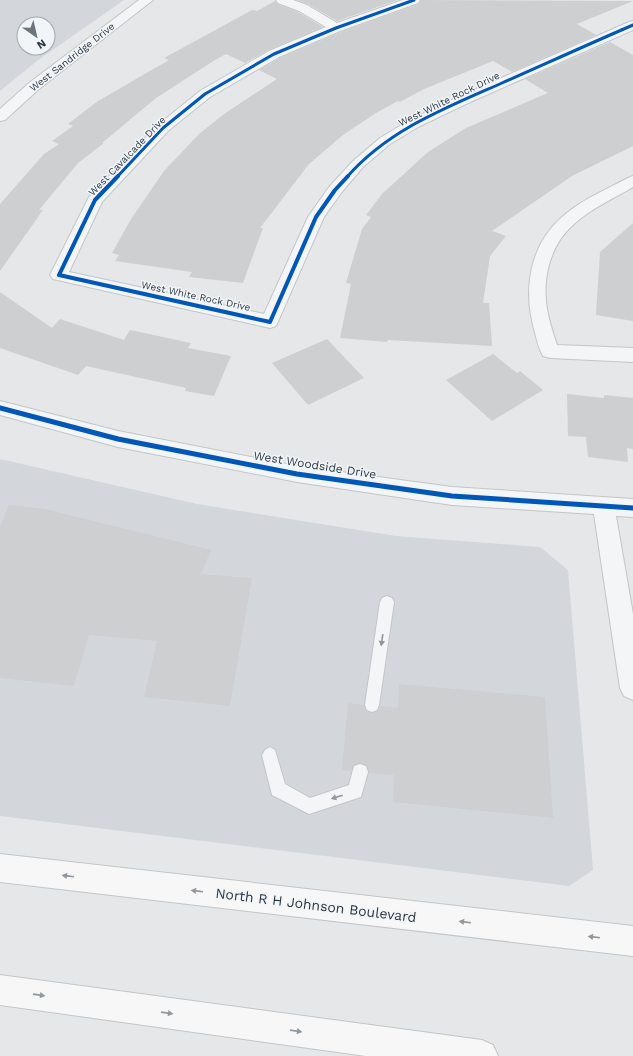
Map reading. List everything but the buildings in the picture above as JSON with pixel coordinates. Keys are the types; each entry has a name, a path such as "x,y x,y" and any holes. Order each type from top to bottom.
{"main road":[{"name":"North R H Johnson Boulevard","path":"0,868 633,941"},
{"path":"0,990 482,1056"}],"street":[{"name":"West Sandridge Drive","path":"0,117 34,86 147,0"},
{"path":"282,0 303,8 336,28"},
{"name":"West Cavalcade Drive","path":"59,275 95,200 163,128 205,94 274,54 336,28 414,0"},
{"name":"West White Rock Drive","path":"59,275 270,322 316,217 335,190 358,164 385,141 413,124 463,100 633,25"},
{"path":"633,181 586,207 565,223 551,239 538,276 537,293 538,310 550,351 633,355"},
{"name":"West Woodside Drive","path":"0,408 118,439 297,474 452,496 633,508"},
{"path":"604,506 633,688"}],"lane":[{"path":"372,706 387,602"},
{"path":"270,755 278,789 309,806 355,791 360,772"}],"shaded area":[{"path":"0,0 124,0 56,48 56,16 16,16 16,56 44,56 0,91"},
{"path":"0,459 197,504 396,536 540,547 568,570 593,870 569,886 0,816"}],"cycle path":[{"path":"414,0 336,28 274,54 205,94 163,128 95,200 59,275 270,322 316,217 335,190 358,164 385,141 413,124 463,100 633,25"},
{"path":"0,408 118,439 297,474 452,496 633,508"}]}
